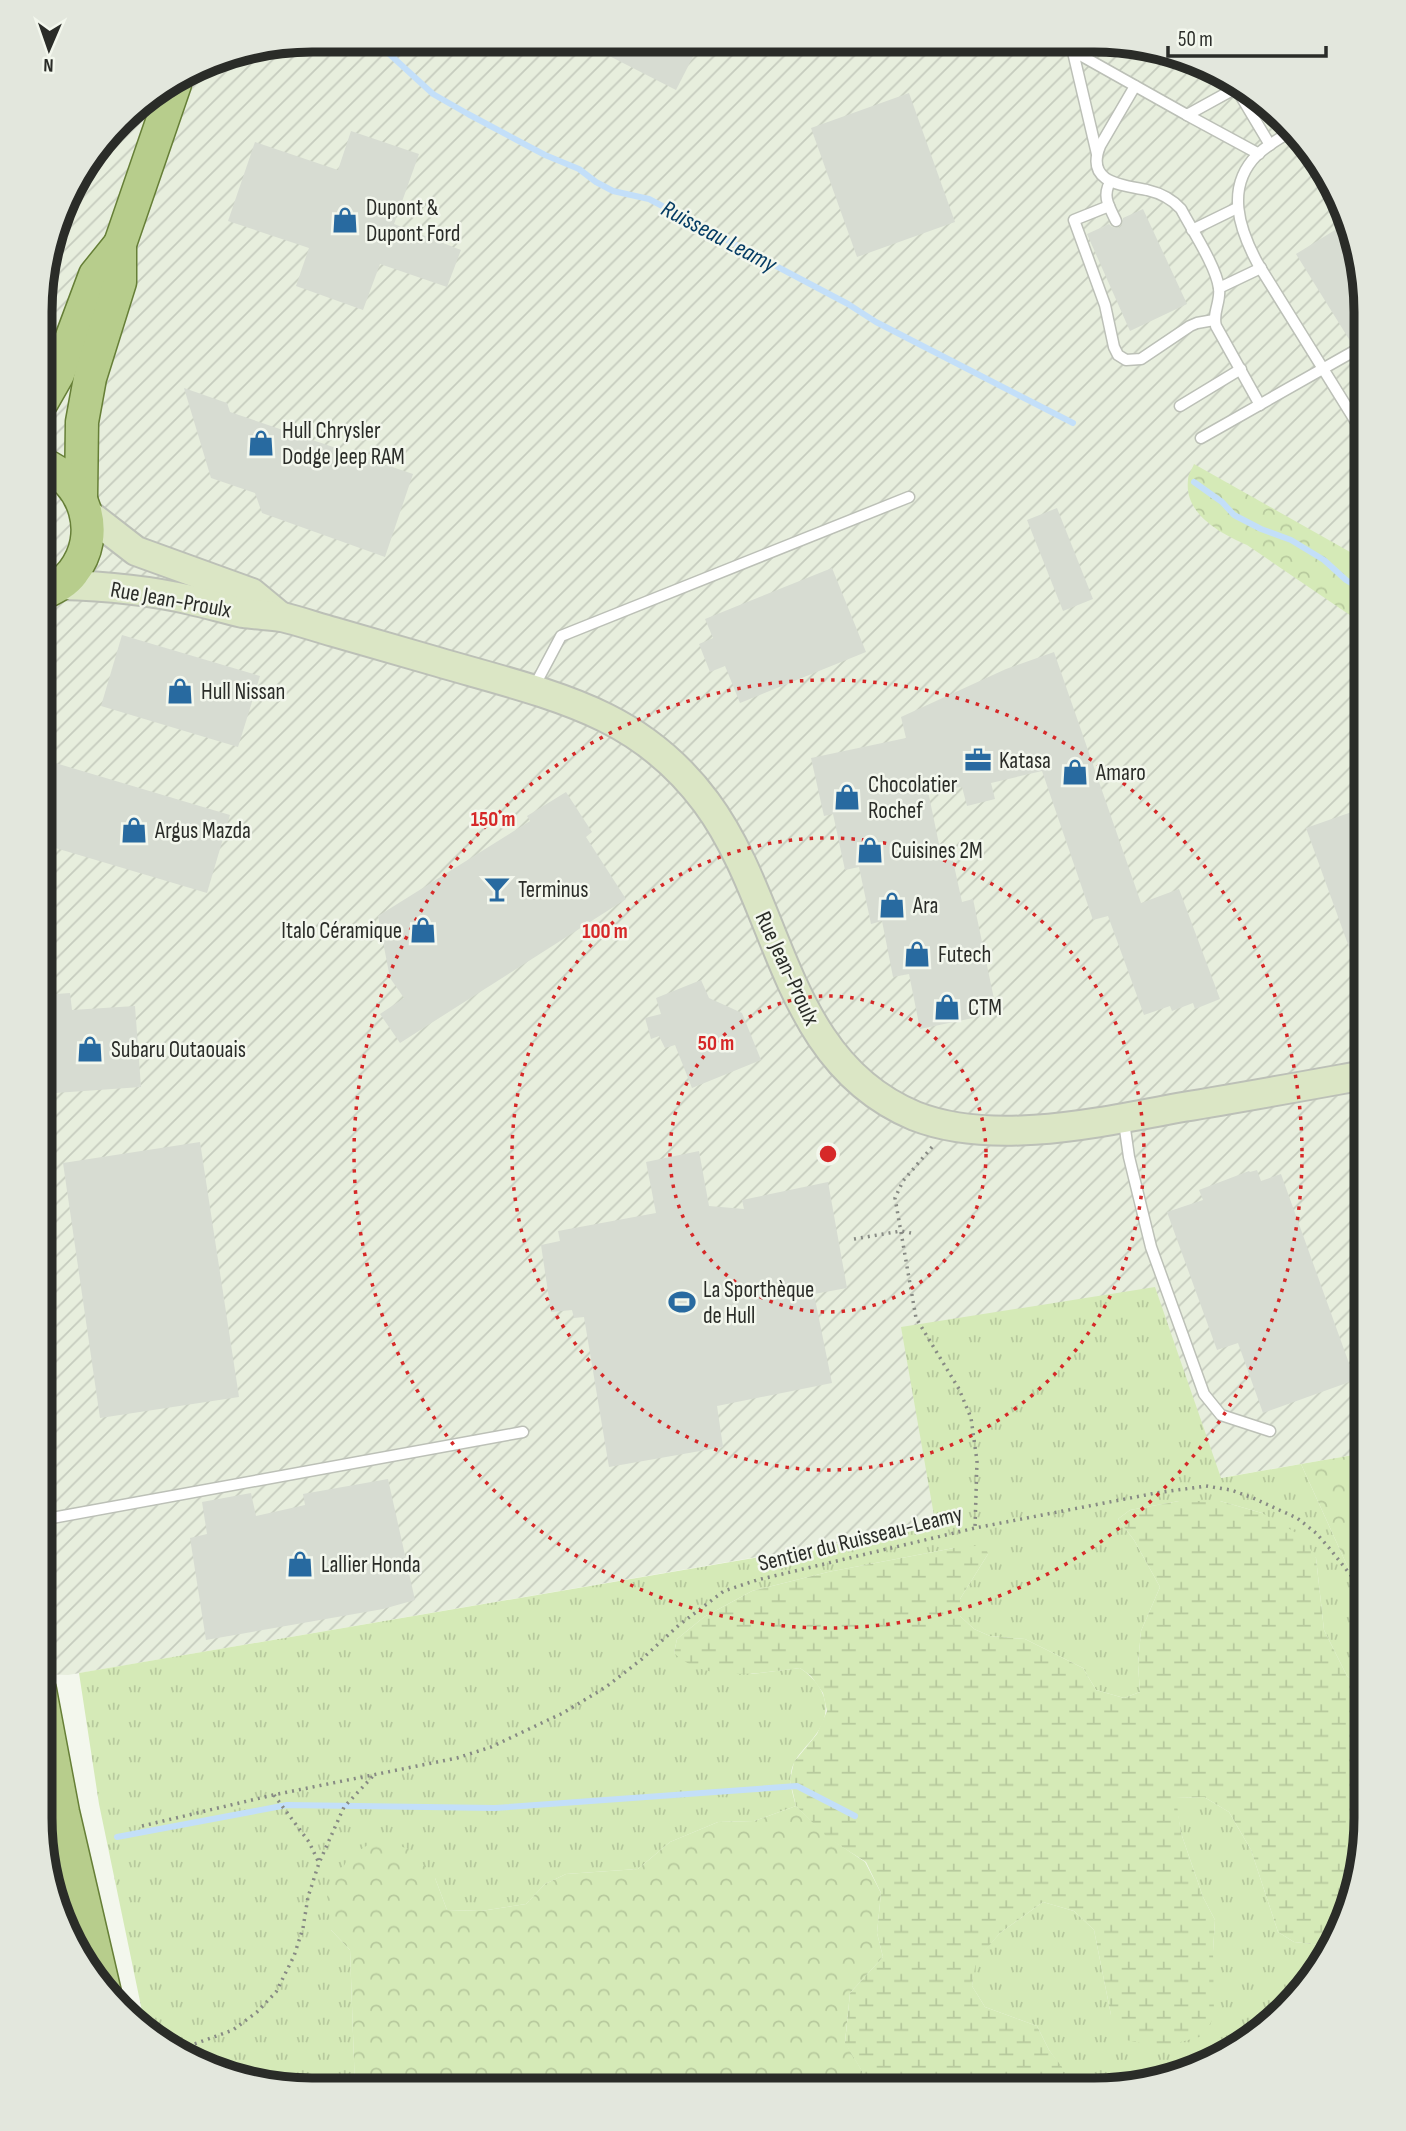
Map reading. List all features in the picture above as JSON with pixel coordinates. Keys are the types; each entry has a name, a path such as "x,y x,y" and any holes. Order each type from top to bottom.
{"main road":[{"path":"52,588 72,574 84,553 88,529 84,506 82,422 90,378 120,282 120,244 171,94"},
{"path":"52,385 95,275 120,244"},
{"path":"52,468 69,481 84,506"},
{"path":"52,1754 99,1967"}],"street":[{"name":"Rue Jean-Proulx","path":"84,506 136,551 251,593 281,617"},
{"name":"Rue Jean-Proulx","path":"52,591 85,585 152,592 246,613 281,617 532,690 607,718 657,751 691,784 719,822 822,1041 856,1079 899,1108 919,1117 987,1131 1039,1130 1124,1118 1354,1077"}],"lane":[{"path":"1076,52 1101,173 1110,182 1147,190 1175,203 1181,209 1219,288 1214,320 1261,404"},
{"path":"1083,52 1135,86 1259,154"},
{"path":"1097,154 1135,86"},
{"path":"1186,115 1230,91"},
{"path":"1246,102 1270,145"},
{"path":"1284,136 1249,164 1240,181 1237,208 1244,235 1261,268 1354,418"},
{"path":"1110,182 1106,194 1116,221"},
{"path":"1109,206 1074,220 1105,304 1108,329 1118,355 1126,360 1141,359 1190,326 1214,320"},
{"path":"1192,230 1237,208"},
{"path":"1219,288 1261,268"},
{"path":"1201,438 1354,351"},
{"path":"1180,406 1241,369"},
{"path":"532,690 561,636 909,497"},
{"path":"1124,1118 1132,1170 1151,1247 1204,1394 1220,1415 1270,1431"},
{"path":"52,1518 523,1432"}],"path":[{"path":"935,1141 903,1181 896,1193 896,1203 916,1318 959,1389 973,1427 977,1461 975,1528"},
{"path":"854,1239 901,1231 911,1233"},
{"name":"Sentier du Ruisseau-Leamy","path":"142,1826 273,1795 457,1758 491,1747 563,1713 606,1687 724,1591 757,1580 975,1528 1206,1486 1231,1490 1297,1518 1323,1541 1354,1579"},
{"path":"188,2046 233,2030 276,1992 294,1956 319,1863 344,1807 374,1775"},
{"path":"273,1795 309,1842 319,1863"}],"shaded area":[{"path":"313,52 1093,52 1144,57 1177,66 1223,87 1252,106 1300,154 1327,198 1345,245 1353,296 1354,1455 68,1675 52,1674 52,313 57,262 66,229 87,183 106,154 154,106 198,79 229,66 262,57"}],"green space":[{"path":"1194,464 1354,554 1354,618 1247,545 1206,521 1192,503 1188,492 1188,478"},
{"path":"1155,1287 1221,1478 1301,1464 1354,1581 1354,1681 1347,1676 1324,1630 1316,1558 1262,1513 1220,1501 1179,1501 1130,1510 1118,1519 1134,1540 1160,1587 1141,1631 1138,1664 1140,1692 1124,1698 1096,1690 1083,1668 1025,1639 990,1636 974,1629 960,1616 960,1599 988,1554 954,1548 828,1572 752,1591 704,1617 677,1639 674,1653 752,1674 800,1668 816,1683 826,1708 820,1727 798,1756 792,1769 791,1784 796,1806 754,1821 718,1822 670,1842 638,1869 566,1874 545,1884 526,1904 481,1911 447,1910 435,1878 331,1930 350,1950 355,2078 296,2078 245,2070 198,2052 168,2035 143,2016 99,1804 79,1673 936,1527 901,1327"},
{"path":"1354,1455 1354,1581 1301,1464"},
{"path":"1179,1501 1220,1501 1262,1513 1303,1537 1316,1558 1324,1630 1347,1676 1354,1681 1353,1835 1349,1869 1334,1918 1321,1945 1294,1942 1278,1932 1251,1850 1229,1812 1204,1797 1176,1798 1181,1833 1203,1897 1215,1920 1214,2017 1203,2036 1162,2047 1126,2040 1111,2015 1094,1930 1074,1911 1043,1902 1000,1933 976,1961 972,1986 985,2007 1037,2026 1049,2050 1062,2067 1063,2078 866,2078 845,2043 850,1993 883,1957 877,1933 881,1893 866,1862 828,1838 796,1806 790,1780 794,1762 817,1734 827,1711 823,1693 811,1676 800,1668 750,1674 717,1673 702,1669 687,1663 674,1653 677,1639 704,1617 752,1591 828,1572 954,1548 985,1545 988,1554 960,1599 960,1616 974,1629 990,1636 1025,1639 1083,1668 1096,1690 1124,1698 1140,1692 1138,1664 1141,1631 1160,1587 1134,1540 1118,1519 1130,1510"},
{"path":"1204,1797 1229,1812 1251,1850 1278,1932 1294,1942 1321,1945 1300,1977 1265,2014 1238,2035 1208,2052 1177,2065 1144,2074 1110,2078 1063,2078 1061,2067 1037,2026 985,2007 972,1986 975,1961 1000,1933 1043,1902 1074,1911 1094,1930 1111,2015 1213,1951 1215,1920 1203,1897 1181,1833 1175,1798"},
{"path":"796,1806 828,1837 865,1862 881,1893 877,1933 883,1957 850,1993 845,2042 866,2078 355,2078 350,1950 331,1930 327,1895 349,1857 374,1841 407,1848 435,1878 447,1910 481,1911 526,1904 545,1884 566,1874 638,1869 670,1842 718,1822 754,1821"}],"building":[{"path":"602,52 695,52 676,90"},
{"path":"909,93 955,222 857,257 811,128"},
{"name":"Dupont & Dupont Ford","path":"351,131 419,154 394,224 461,250 447,287 380,264 363,310 296,286 309,248 228,221 255,142 338,170"},
{"path":"1143,209 1187,304 1130,331 1087,234 1109,224 1119,228 1123,218"},
{"path":"1339,227 1349,262 1354,344 1352,344 1296,254"},
{"name":"Hull Chrysler Dodge Jeep RAM","path":"184,388 227,403 230,412 413,474 385,557 262,513 255,493 211,478"},
{"path":"1057,508 1093,599 1063,611 1027,520"},
{"path":"832,568 866,652 740,703 725,666 710,672 699,644 713,638 705,619"},
{"name":"Hull Nissan","path":"122,635 260,676 238,747 101,706"},
{"path":"1054,652 1141,903 1179,889 1220,999 1195,1009 1193,1003 1172,1011 1170,1006 1144,1015 1108,916 1093,920 1042,771 991,783 995,799 967,806 962,787 928,791 940,849 950,847 962,902 973,899 997,1013 920,1029 909,974 893,977 882,921 871,924 859,867 845,870 833,814 824,816 811,758 906,738 901,717 1006,669"},
{"name":"Argus Mazda","path":"52,762 230,815 207,893 52,847"},
{"path":"566,792 592,832 586,837 626,899 400,1043 380,1014 404,998 390,978 378,916 530,821 527,816"},
{"path":"1354,811 1354,961 1306,828"},
{"path":"701,980 709,998 742,1013 761,1060 692,1088 675,1045 665,1048 659,1036 651,1039 645,1018 661,1014 656,998"},
{"name":"Subaru Outaouais","path":"70,993 72,1010 135,1006 141,1087 52,1093 52,994"},
{"path":"200,1142 239,1397 100,1418 63,1163"},
{"name":"La Sporthèque de Hull","path":"699,1151 709,1206 744,1209 742,1200 828,1182 847,1288 814,1294 832,1383 717,1406 723,1447 609,1467 584,1317 574,1318 572,1310 551,1312 541,1245 560,1241 558,1231 656,1213 646,1162"},
{"path":"1257,1170 1261,1181 1281,1174 1354,1377 1354,1380 1263,1413 1238,1343 1217,1350 1167,1212 1203,1200 1199,1190"},
{"name":"Lallier Honda","path":"388,1479 415,1600 383,1609 206,1640 190,1538 207,1534 202,1502 251,1493 256,1516 305,1505 303,1494"}],"waterway":[{"name":"Ruisseau Leamy","path":"387,52 433,94 468,114 545,155 579,169 613,191 649,199 848,304 876,322 1073,423"},
{"name":"Ruisseau Leamy","path":"1194,482 1222,502 1234,515 1291,540 1324,560 1354,585"},
{"path":"117,1837 287,1805 495,1808 797,1786 855,1816"}],"place":[{"name":"Dupont & Dupont Ford","path":"345,220"},
{"name":"Hull Chrysler Dodge Jeep RAM","path":"261,443"},
{"name":"Hull Nissan","path":"180,691"},
{"name":"Katasa","path":"978,760"},
{"name":"Amaro","path":"1075,772"},
{"name":"Chocolatier Rochef","path":"847,797"},
{"name":"Argus Mazda","path":"134,830"},
{"name":"Cuisines 2M","path":"870,850"},
{"name":"Terminus","path":"497,889"},
{"name":"Ara","path":"892,905"},
{"name":"Italo Céramique","path":"423,930"},
{"name":"Futech","path":"917,954"},
{"name":"CTM","path":"947,1007"},
{"name":"Subaru Outaouais","path":"90,1049"},
{"name":"La Sporthèque de Hull","path":"682,1302"},
{"name":"Lallier Honda","path":"300,1564"}]}
